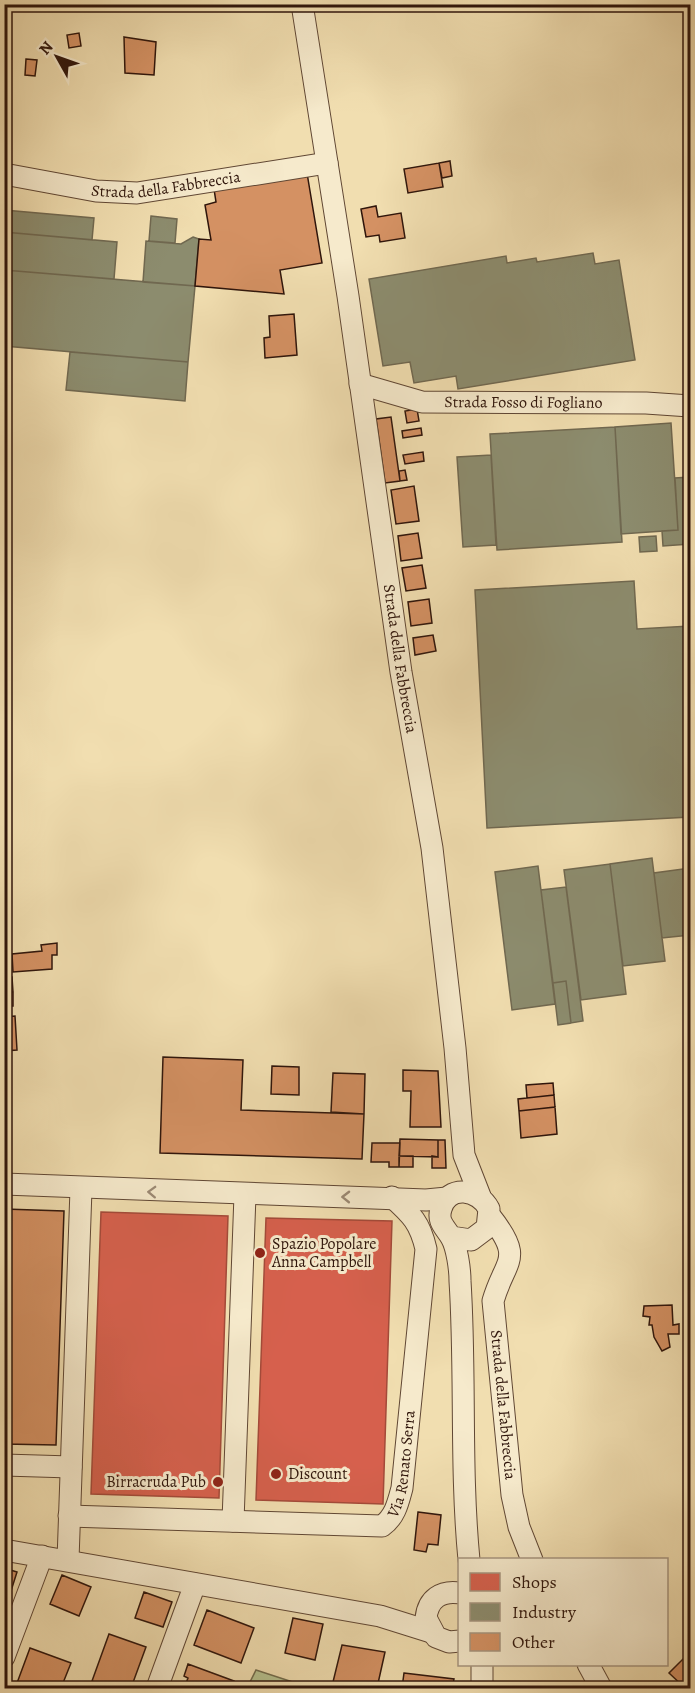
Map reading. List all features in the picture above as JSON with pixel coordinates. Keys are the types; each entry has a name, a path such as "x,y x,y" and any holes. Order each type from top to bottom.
{"street":[{"name":"Strada della Fabbreccia","path":"302,4 401,672 432,848 455,1048 464,1155 480,1196 510,1250 511,1260 497,1286 493,1301 512,1495 519,1527 531,1558"},
{"name":"Strada della Fabbreccia","path":"4,174 96,191 138,193 327,163"},
{"name":"Strada Fosso di Fogliano","path":"360,384 422,402 646,403 690,406"},
{"name":"Strada della Fabbreccia","path":"464,1155 450,1196 441,1208 439,1219 443,1229 467,1238 460,1278 465,1416 463,1492 469,1558"},
{"path":"6,1183 81,1189 392,1197 426,1200 467,1191 480,1196"},
{"path":"68,1560 81,1189"},
{"path":"233,1521 245,1195"},
{"name":"Via Renato Serra","path":"69,1516 382,1526 389,1521 396,1509 402,1488 426,1249 422,1230 411,1214 392,1197"},
{"path":"467,1238 487,1228 490,1216"},
{"path":"467,1238 510,1250"},
{"path":"4,1465 71,1467"},
{"path":"4,1550 380,1616 450,1642"},
{"path":"4,1657 42,1556"},
{"path":"157,1689 195,1584"},
{"path":"380,1616 430,1603 443,1593 457,1587"},
{"path":"430,1603 426,1618 450,1642"},
{"path":"589,1666 602,1689"}],"green space":[{"path":"256,1670 311,1688 247,1688"}],"building: Shops":[{"path":"101,1212 228,1216 219,1498 91,1494"},
{"path":"266,1218 392,1221 383,1504 256,1500"}],"building: Industry":[{"path":"4,210 94,218 92,240 4,232"},
{"path":"151,216 177,219 175,243 149,241"},
{"path":"4,232 117,242 114,279 4,270"},
{"path":"193,237 199,239 195,286 143,282 146,241 181,244"},
{"path":"593,253 595,264 619,260 635,360 458,389 456,376 414,383 410,362 383,366 369,279 506,256 507,263 536,258 537,262"},
{"path":"4,270 195,286 188,362 4,346"},
{"path":"70,352 188,362 185,401 66,390"},
{"path":"671,423 678,530 621,534 615,427"},
{"path":"615,427 622,542 497,550 490,434"},
{"path":"491,455 496,545 463,547 457,457"},
{"path":"690,477 690,544 663,546 662,531 678,530 675,478"},
{"path":"656,536 657,551 640,552 639,537"},
{"path":"634,581 637,629 690,626 690,817 487,828 475,590"},
{"path":"652,858 665,961 623,966 610,864"},
{"path":"610,864 626,994 581,1000 564,870"},
{"path":"538,866 555,1004 512,1010 495,872"},
{"path":"690,868 690,935 662,938 654,873"},
{"path":"566,887 583,1021 571,1023 566,981 553,983 541,890"},
{"path":"566,981 571,1023 558,1025 553,983"}],"building: Other":[{"path":"79,33 81,46 69,48 67,35"},
{"path":"124,37 156,42 154,75 125,73"},
{"path":"26,59 37,60 35,76 25,75"},
{"path":"450,161 452,176 442,178 439,163"},
{"path":"439,163 443,187 408,193 404,169"},
{"path":"307,173 322,263 280,270 284,294 195,286 199,239 211,240 205,205 216,202 214,189"},
{"path":"376,206 378,217 401,213 405,238 380,242 379,235 366,237 361,209"},
{"path":"294,314 297,355 265,358 264,338 270,337 269,316"},
{"path":"417,409 419,421 407,423 405,411"},
{"path":"391,417 400,481 385,483 376,419"},
{"path":"421,428 422,435 403,438 402,431"},
{"path":"423,452 424,461 405,464 403,455"},
{"path":"405,470 407,480 400,481 399,471"},
{"path":"414,486 419,521 396,524 391,490"},
{"path":"418,533 422,558 401,561 398,536"},
{"path":"422,565 426,588 406,591 402,568"},
{"path":"429,599 432,623 411,626 408,602"},
{"path":"433,635 436,651 415,655 413,638"},
{"path":"57,943 57,955 52,955 52,969 13,972 12,954 42,951 41,945"},
{"path":"4,977 12,977 13,992 4,992"},
{"path":"4,992 13,992 13,1006 4,1006"},
{"path":"15,1016 17,1050 4,1051 4,1017"},
{"path":"163,1057 243,1060 241,1110 364,1114 362,1159 160,1153"},
{"path":"272,1066 299,1067 299,1095 271,1094"},
{"path":"403,1070 438,1071 441,1127 410,1127 411,1091 403,1091"},
{"path":"333,1073 365,1074 364,1114 331,1112"},
{"path":"553,1083 554,1095 527,1098 526,1085"},
{"path":"554,1095 555,1107 519,1111 518,1099"},
{"path":"555,1107 557,1134 521,1138 519,1111"},
{"path":"400,1139 438,1140 438,1157 399,1156"},
{"path":"438,1140 445,1140 446,1168 432,1168 432,1156 438,1157"},
{"path":"372,1143 400,1143 399,1167 389,1167 389,1162 371,1162"},
{"path":"399,1156 413,1156 413,1167 399,1167"},
{"path":"4,1209 64,1211 56,1445 4,1444"},
{"path":"672,1305 673,1325 679,1324 679,1334 668,1334 670,1347 662,1351 654,1337 652,1325 649,1325 650,1317 643,1316 644,1306"},
{"path":"418,1512 441,1515 438,1545 428,1544 426,1552 414,1550"},
{"path":"4,1568 17,1572 4,1613"},
{"path":"62,1575 91,1587 79,1616 50,1604"},
{"path":"144,1592 172,1602 163,1627 135,1618"},
{"path":"207,1610 254,1628 241,1663 194,1645"},
{"path":"293,1618 323,1624 315,1660 285,1653"},
{"path":"109,1634 146,1647 131,1688 111,1688 92,1681"},
{"path":"342,1645 385,1652 377,1688 332,1686"},
{"path":"30,1648 71,1663 61,1688 32,1688 17,1683"},
{"path":"684,1658 690,1665 690,1682 685,1688 669,1673"},
{"path":"188,1664 234,1681 231,1688 184,1688 188,1678 184,1676"},
{"path":"404,1673 454,1679 452,1688 402,1688"}],"place":[{"name":"Spazio Popolare Anna Campbell","path":"260,1253"},
{"name":"Discount","path":"276,1474"},
{"name":"Birracruda Pub","path":"218,1482"}]}
